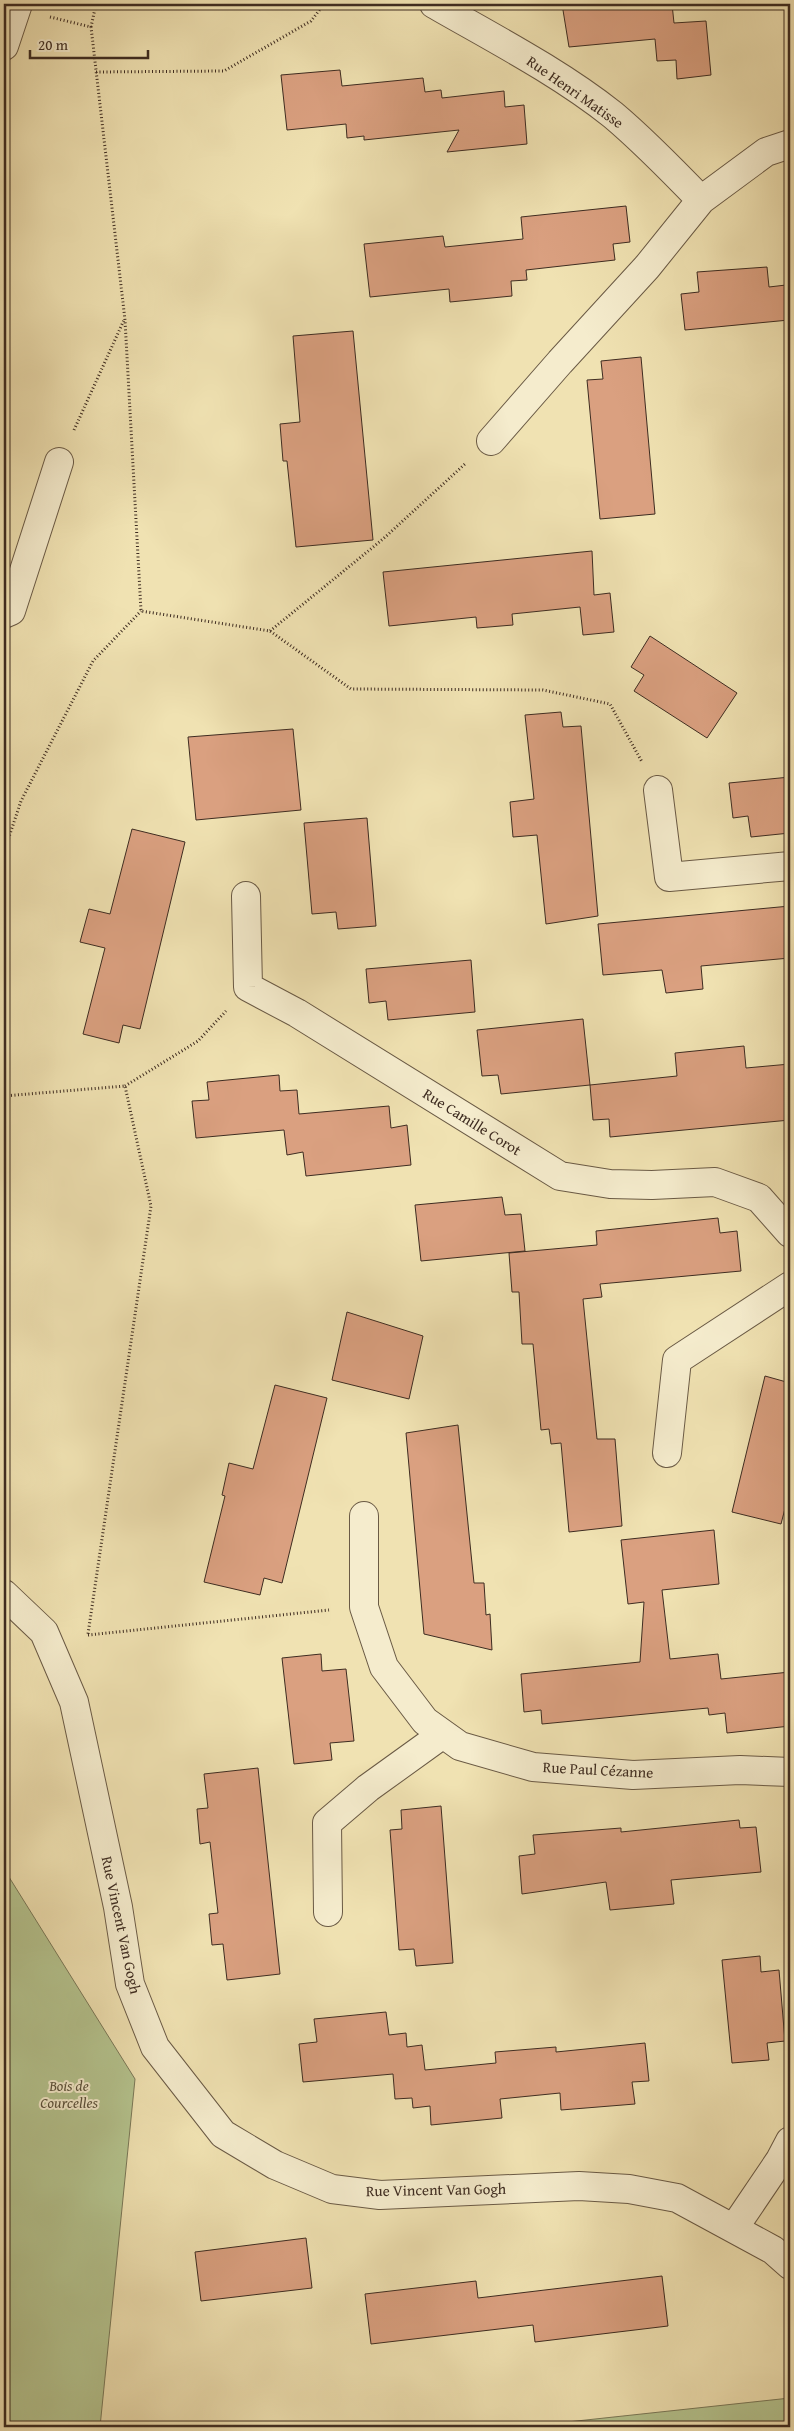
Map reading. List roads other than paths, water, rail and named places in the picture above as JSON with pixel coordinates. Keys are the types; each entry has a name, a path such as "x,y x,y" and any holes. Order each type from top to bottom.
{"street":[{"name":"Rue Henri Matisse","path":"434,4 508,46 612,115 701,200"},
{"path":"4,46 18,6"},
{"path":"491,441 647,266 701,200 766,152 790,144"},
{"path":"4,614 11,611 59,462"},
{"path":"658,790 669,877 790,866"},
{"name":"Rue Camille Corot","path":"246,896 248,987 297,1013 560,1176 610,1184 652,1185 715,1182 759,1198 790,1233"},
{"path":"666,1453 677,1360 790,1286"},
{"name":"Rue Paul Cézanne","path":"364,1516 364,1607 384,1667 425,1721 460,1746 534,1767 633,1774 740,1770 790,1772"},
{"name":"Rue Vincent Van Gogh","path":"4,1594 44,1632 74,1702 118,1907 130,1984 155,2047 222,2134 275,2165 332,2189 380,2195 579,2186 629,2189 676,2198 774,2250 790,2265"},
{"path":"328,1912 327,1824 368,1788 443,1734"},
{"path":"734,2228 780,2160 790,2141"}],"park label":[{"name":"Bois de Courcelles","path":"69,2094"}]}
